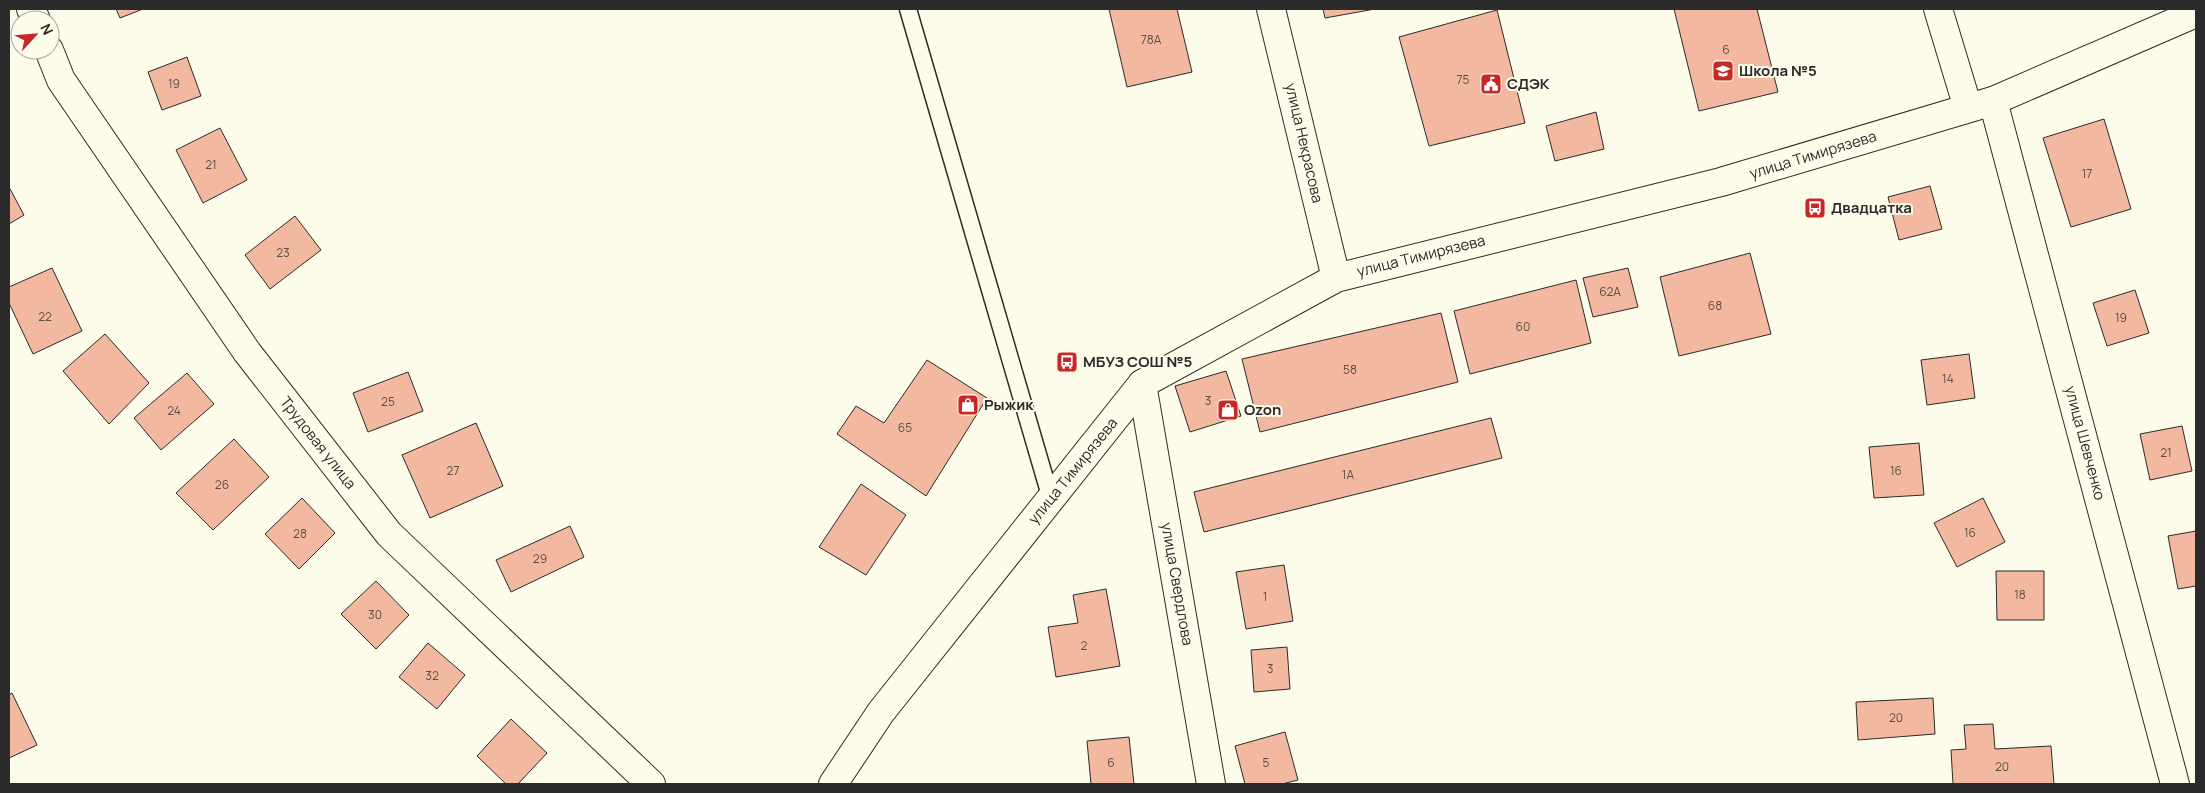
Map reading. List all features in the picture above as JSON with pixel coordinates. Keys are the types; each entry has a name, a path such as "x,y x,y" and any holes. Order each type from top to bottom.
{"main road":[{"name":"улица Некрасова","path":"1271,9 1336,278"},
{"name":"улица Шевченко","path":"1938,9 1981,105 2175,784"},
{"name":"улица Тимирязева","path":"833,784 881,712 1142,384 1336,278 1721,182 1981,105 2196,14"},
{"name":"Трудовая улица","path":"53,60 61,80 246,352 389,534 651,784"},
{"name":"улица Свердлова","path":"1142,384 1211,784"}],"lane":[{"path":"908,9 1051,498"}],"building":[{"path":"116,9 143,9 120,18"},
{"path":"1109,9 1177,9 1192,72 1127,87"},
{"path":"1323,9 1375,9 1325,18"},
{"path":"1674,9 1757,9 1778,92 1699,111"},
{"path":"1497,10 1525,123 1429,146 1399,37"},
{"path":"187,57 201,96 162,110 148,72"},
{"path":"1596,112 1604,149 1555,161 1546,126"},
{"path":"2104,119 2131,209 2071,227 2043,138"},
{"path":"220,128 247,180 203,203 176,150"},
{"path":"1930,186 1942,229 1899,240 1888,197"},
{"path":"9,187 24,215 9,224"},
{"path":"295,216 321,250 270,289 245,255"},
{"path":"1750,253 1771,334 1679,356 1660,277"},
{"path":"52,268 82,331 33,354 9,303 9,287"},
{"path":"1628,268 1638,307 1593,317 1583,278"},
{"path":"1576,280 1591,343 1470,374 1454,311"},
{"path":"2135,290 2149,333 2107,346 2093,303"},
{"path":"1441,313 1458,382 1260,432 1242,359"},
{"path":"105,334 149,383 109,424 63,371"},
{"path":"1969,354 1975,398 1927,405 1921,360"},
{"path":"927,360 987,398 926,496 837,434 856,406 884,423"},
{"path":"1226,371 1241,416 1190,432 1175,386"},
{"path":"408,372 423,411 368,432 353,393"},
{"path":"187,373 214,404 161,450 134,418"},
{"path":"1491,418 1502,458 1204,532 1194,492"},
{"path":"476,423 503,486 430,518 402,455"},
{"path":"2182,426 2192,471 2150,480 2140,434"},
{"path":"234,439 269,477 213,530 176,493"},
{"path":"1919,443 1924,495 1874,498 1869,447"},
{"path":"861,484 906,515 866,575 819,547"},
{"path":"302,498 335,533 299,569 265,534"},
{"path":"1983,498 2005,542 1957,567 1934,523"},
{"path":"570,526 584,557 511,592 496,560"},
{"path":"2196,531 2196,586 2178,589 2168,536"},
{"path":"1284,565 1293,621 1246,629 1236,572"},
{"path":"1996,571 2044,571 2044,620 1997,620"},
{"path":"376,581 409,615 376,649 341,614"},
{"path":"1106,589 1120,666 1056,677 1048,627 1078,623 1073,595"},
{"path":"428,643 465,675 437,709 399,677"},
{"path":"1287,647 1290,689 1254,692 1251,650"},
{"path":"12,693 37,745 9,758 9,695"},
{"path":"1933,698 1935,734 1858,740 1856,702"},
{"path":"511,719 547,753 518,784 506,784 477,756"},
{"path":"1993,724 1995,749 2051,746 2054,784 1953,784 1951,750 1966,749 1964,725"},
{"path":"1285,732 1298,780 1282,784 1245,784 1235,746"},
{"path":"1129,737 1134,784 1091,784 1087,741"}],"place":[{"name":"Школа №5","path":"1723,71"},
{"name":"СДЭК","path":"1491,84"},
{"name":"Двадцатка","path":"1815,208"},
{"name":"МБУЗ СОШ №5","path":"1067,362"},
{"name":"Рыжик","path":"968,405"},
{"name":"Ozon","path":"1228,410"}]}
